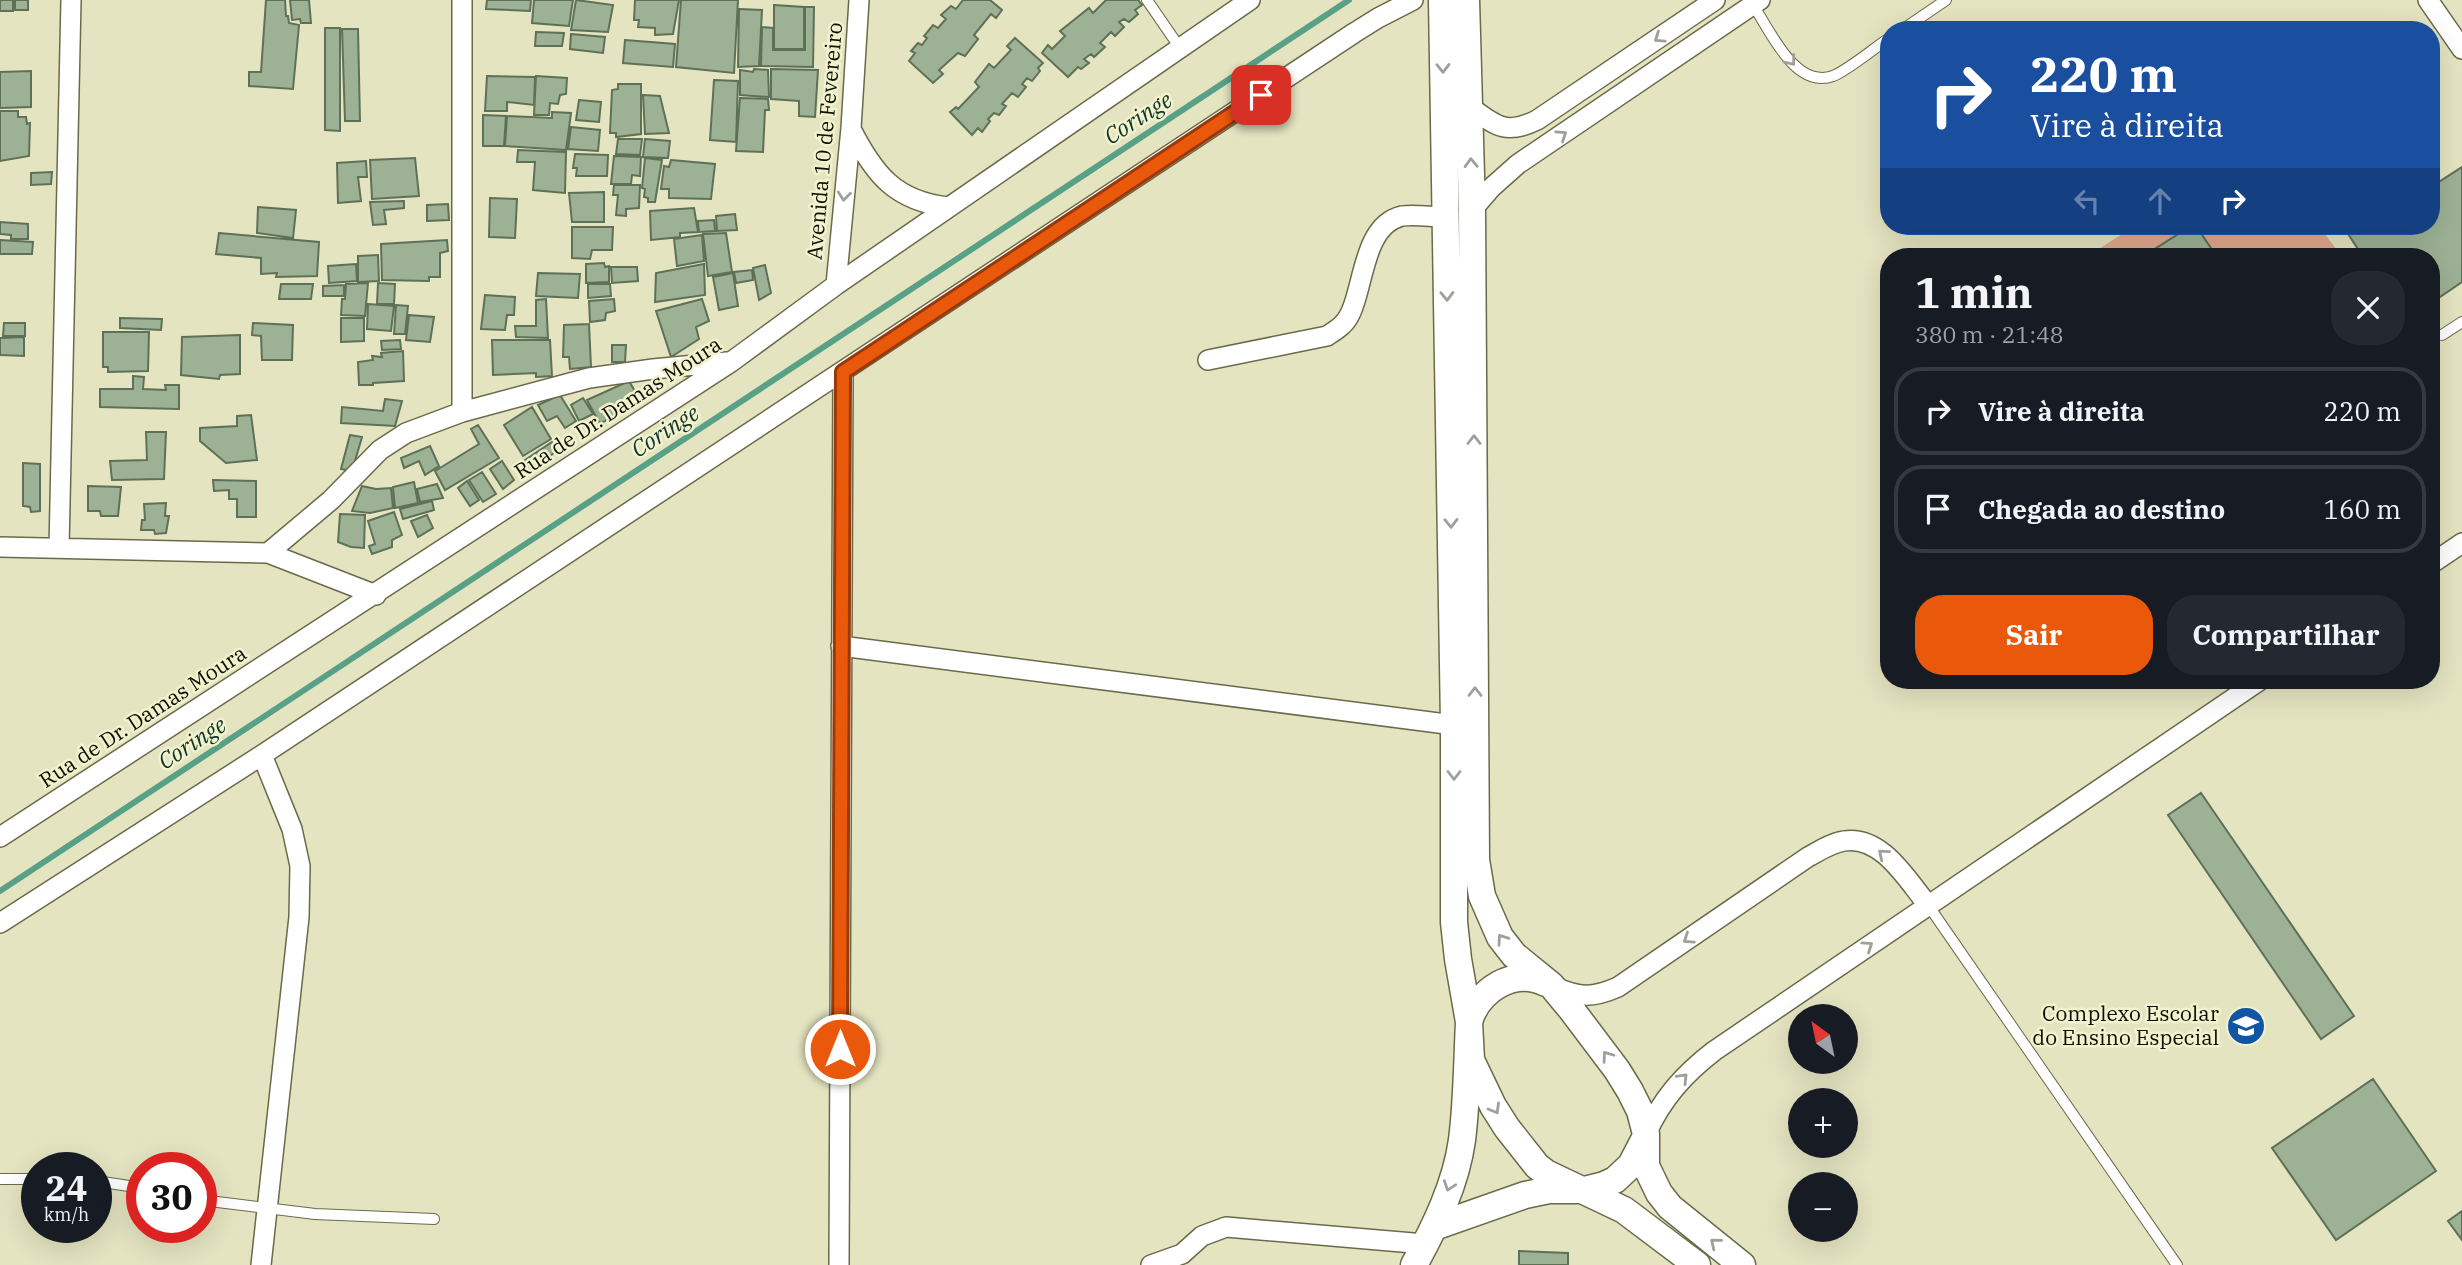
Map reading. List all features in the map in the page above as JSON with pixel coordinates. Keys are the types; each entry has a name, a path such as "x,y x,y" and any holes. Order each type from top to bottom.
{"street":[{"path":"59,548 71,0"},
{"path":"462,0 462,412"},
{"name":"Avenida 10 de Fevereiro","path":"836,285 851,128 859,0"},
{"name":"Rua de Dr. Damas Moura","path":"0,837 732,362 836,285 1250,0"},
{"path":"0,923 262,755 1362,28 1413,0"},
{"path":"1442,0 1454,725 1454,922 1469,1022 1471,1060 1493,1106 1537,1166 1624,1210 1697,1265"},
{"path":"1466,0 1472,210 1476,859 1482,896 1500,937 1514,955 1551,985 1617,1070 1640,1111 1646,1134 1646,1166 1659,1193 1670,1207 1742,1265"},
{"path":"1469,106 1495,125 1508,129 1522,128 1715,0"},
{"path":"2428,0 2462,48"},
{"path":"1472,210 1490,188 1518,164 1757,2"},
{"path":"851,128 870,163 893,188 928,205 948,207"},
{"path":"1208,360 1327,336 1343,326 1351,313 1367,257 1378,234 1388,224 1401,216 1446,217"},
{"path":"268,553 331,500 380,450 406,433 462,412 589,378 732,362"},
{"path":"839,1265 843,372"},
{"path":"2440,559 2462,543"},
{"path":"0,547 268,553 376,595"},
{"path":"841,646 1454,725"},
{"path":"1152,1265 1182,1254 1202,1236 1226,1227 1425,1245 1525,1195 1549,1190 1584,1191 1604,1185 1623,1173 1637,1157 1666,1096 1696,1065 2247,689"},
{"path":"261,1265 299,917 300,866 292,829 262,755"},
{"path":"1425,1245 1457,1162 1462,1140 1469,1022 1473,1010 1490,990 1505,981 1528,978 1578,996 1606,993 1808,857 1843,841 1859,841 1876,847 1889,858 1928,905"}],"lane":[{"path":"1147,0 1180,48"},
{"path":"1915,21 1946,0"},
{"path":"1757,2 1795,68 1807,76 1818,79 1834,76 1880,44"},
{"path":"2442,335 2462,322"},
{"path":"1928,905 2178,1265"},
{"path":"0,1179 21,1179"},
{"path":"217,1201 315,1214 434,1219"}],"shaded area":[{"path":"2121,235 2326,235 2335,248 2100,248"}],"building":[{"path":"0,0 13,0 13,11 0,11"},
{"path":"15,0 28,0 28,10 15,10"},
{"path":"266,0 285,0 289,23 299,25 293,89 249,86 249,72 261,72"},
{"path":"290,0 309,0 311,23 301,23 300,19 292,20"},
{"path":"487,0 531,0 530,11 486,9"},
{"path":"534,0 573,0 569,26 532,23"},
{"path":"576,0 613,5 608,32 571,30"},
{"path":"635,0 679,0 673,34 655,35 655,28 638,27 639,20 634,20"},
{"path":"681,0 738,0 734,73 676,67"},
{"path":"963,0 990,0 1002,10 996,18 991,14 974,35 978,39 965,56 958,53 939,70 943,74 933,83 909,61 915,53 911,51 918,43 922,45 927,38 924,36 933,25 938,28 946,19 941,15 951,6 956,9"},
{"path":"1106,0 1138,0 1142,5 1135,10 1138,14 1129,22 1124,19 1119,22 1124,27 1115,36 1111,32 1100,43 1105,47 1094,57 1091,54 1084,59 1089,63 1081,69 1078,67 1068,77 1042,53 1048,45 1052,49 1065,36 1060,31 1089,8 1093,13"},
{"path":"774,5 804,7 804,49 774,49"},
{"path":"805,7 814,7 813,67 761,66 762,27 773,28 773,50 805,50"},
{"path":"739,9 762,10 759,66 738,67"},
{"path":"325,28 340,28 340,131 325,130"},
{"path":"342,29 358,29 360,121 345,121"},
{"path":"536,32 564,33 562,46 535,46"},
{"path":"571,34 605,37 603,53 570,49"},
{"path":"1015,38 1043,63 1038,68 1040,71 1032,81 1027,78 1022,84 1026,87 1018,97 1012,93 1002,104 1006,106 999,115 994,113 988,119 990,121 982,132 978,128 972,135 950,112 956,107 958,109 979,87 975,82 989,64 994,68 1011,50 1007,46"},
{"path":"625,40 675,44 673,67 623,63"},
{"path":"754,69 768,70 769,97 740,95 740,70 753,72"},
{"path":"771,69 818,70 815,117 799,116 799,101 771,99"},
{"path":"31,71 31,107 0,108 0,72"},
{"path":"487,76 535,77 534,105 507,102 507,111 485,111"},
{"path":"536,76 567,78 566,94 560,95 558,104 550,103 549,115 534,115"},
{"path":"714,80 738,81 736,142 710,140"},
{"path":"618,84 641,84 641,134 616,137 616,133 610,133 612,90 618,89"},
{"path":"643,95 660,96 669,133 645,134"},
{"path":"740,98 768,99 763,152 736,151"},
{"path":"579,100 601,102 599,122 576,120"},
{"path":"0,111 18,111 18,117 26,117 27,124 30,123 29,156 0,161"},
{"path":"552,112 571,113 566,150 505,146 507,116 552,118"},
{"path":"483,115 506,116 504,146 483,146"},
{"path":"571,127 600,130 598,151 568,149"},
{"path":"618,139 642,139 640,155 616,154"},
{"path":"645,139 670,141 668,158 643,157"},
{"path":"518,150 566,152 565,193 533,190 535,162 517,162"},
{"path":"575,154 608,155 607,176 576,176 577,168 573,168"},
{"path":"614,156 641,157 640,176 632,175 631,184 611,184"},
{"path":"415,158 419,196 372,199 370,160"},
{"path":"645,158 662,160 655,202 648,202 648,198 644,197 645,189 642,188"},
{"path":"671,160 715,164 711,199 669,198 669,189 661,189 664,166 669,167"},
{"path":"366,161 367,177 358,177 361,201 338,203 337,163"},
{"path":"2462,167 2462,282 2440,297 2440,248 2357,248 2349,235 2440,235 2440,181"},
{"path":"52,172 51,184 31,185 31,173"},
{"path":"614,185 640,185 639,208 626,209 626,216 616,215 618,195 613,195"},
{"path":"604,192 604,222 572,222 569,193"},
{"path":"490,198 517,199 515,238 489,237"},
{"path":"404,201 404,208 384,210 386,224 373,225 370,202"},
{"path":"448,204 449,220 427,221 427,205"},
{"path":"258,207 296,210 293,238 257,233"},
{"path":"694,208 698,232 651,240 650,211"},
{"path":"735,214 737,230 717,231 716,216"},
{"path":"714,220 715,231 699,232 698,221"},
{"path":"0,222 28,224 28,239 11,239 11,235 0,234"},
{"path":"572,227 613,227 612,250 592,250 590,259 572,258"},
{"path":"219,233 319,242 317,276 276,277 277,273 261,274 261,258 216,254"},
{"path":"726,233 732,272 708,276 703,234"},
{"path":"702,235 704,261 677,266 674,239"},
{"path":"2177,235 2202,235 2211,248 2156,248"},
{"path":"0,240 33,242 32,254 0,254"},
{"path":"447,240 448,251 440,253 440,277 429,277 429,281 382,280 381,244"},
{"path":"378,255 379,281 358,282 358,256"},
{"path":"604,263 605,267 609,266 609,282 586,283 586,264"},
{"path":"356,264 357,281 329,283 328,266"},
{"path":"704,264 705,295 655,302 656,273"},
{"path":"765,265 771,293 759,300 753,268"},
{"path":"611,267 637,267 638,281 612,283"},
{"path":"752,270 753,280 736,283 734,272"},
{"path":"538,273 580,274 578,298 536,296"},
{"path":"733,273 738,306 719,310 713,277"},
{"path":"368,283 365,316 341,315 346,284"},
{"path":"378,283 395,284 394,304 377,304"},
{"path":"281,284 313,284 311,299 279,299"},
{"path":"588,284 610,284 611,296 588,298"},
{"path":"344,285 344,296 323,296 323,286"},
{"path":"485,295 515,297 514,315 507,315 505,330 481,329"},
{"path":"546,299 548,338 516,337 515,326 536,326 536,300"},
{"path":"614,299 615,311 606,313 605,320 590,322 589,301"},
{"path":"702,299 709,321 696,327 699,339 671,357 656,311"},
{"path":"368,304 394,306 391,331 367,329"},
{"path":"396,305 408,306 405,334 394,334"},
{"path":"409,315 434,317 430,342 406,340"},
{"path":"120,318 162,319 161,330 120,328"},
{"path":"341,318 364,318 364,341 341,342"},
{"path":"4,323 25,323 25,336 3,336"},
{"path":"253,323 293,325 292,360 262,360 261,336 252,335"},
{"path":"589,324 591,367 570,369 569,357 563,357 564,325"},
{"path":"103,332 149,332 148,371 108,372 108,367 103,367"},
{"path":"240,335 240,374 220,375 219,379 181,375 182,337"},
{"path":"24,337 24,356 0,355 0,338"},
{"path":"400,340 401,349 382,350 381,341"},
{"path":"492,340 550,340 552,376 536,377 536,373 493,375"},
{"path":"612,345 626,345 625,362 612,362"},
{"path":"403,351 404,381 359,385 358,362 373,360 372,356 382,357 381,353"},
{"path":"133,376 144,377 143,389 166,390 165,385 179,385 179,409 100,407 100,389 133,389"},
{"path":"629,381 640,400 600,424 587,400"},
{"path":"560,395 576,421 565,428 557,416 547,421 538,405"},
{"path":"583,398 593,414 579,421 571,405"},
{"path":"385,399 402,401 395,426 341,423 342,407 383,411"},
{"path":"532,407 551,439 523,456 504,425"},
{"path":"251,415 257,460 226,463 200,441 200,428 237,426 237,416"},
{"path":"478,425 499,458 445,490 435,471 479,444 471,429"},
{"path":"146,432 166,432 164,479 112,480 110,461 147,460"},
{"path":"350,435 362,437 352,471 341,469"},
{"path":"552,442 557,451 531,469 525,460"},
{"path":"430,446 439,466 425,475 419,461 404,468 401,458"},
{"path":"502,461 514,480 503,489 490,469"},
{"path":"23,463 40,464 40,511 31,512 30,507 23,506"},
{"path":"482,472 496,494 483,502 469,480"},
{"path":"213,480 256,481 256,517 237,517 237,499 229,499 229,490 214,491"},
{"path":"467,481 479,500 470,506 458,488"},
{"path":"414,482 418,503 395,508 393,487"},
{"path":"437,484 443,498 420,502 417,489"},
{"path":"88,486 121,487 118,516 101,516 100,511 88,511"},
{"path":"362,486 391,488 393,508 370,513 352,511"},
{"path":"432,501 434,510 403,519 400,509"},
{"path":"166,503 165,516 169,516 166,533 155,534 154,530 141,530 142,520 145,520 144,504"},
{"path":"394,512 402,535 392,540 392,547 372,554 369,546 375,544 368,521"},
{"path":"340,514 365,515 364,548 338,542"},
{"path":"427,515 433,528 418,537 411,521"},
{"path":"2201,793 2354,1016 2321,1039 2168,815"},
{"path":"2373,1079 2436,1171 2336,1240 2272,1148"},
{"path":"2462,1211 2462,1240 2448,1221"},
{"path":"1519,1251 1568,1253 1568,1265 1519,1265"}],"waterway":[{"name":"Coringe","path":"0,891 1349,0"}],"place":[{"name":"Complexo Escolar do Ensino Especial","path":"2246,1026"}],"route":[{"path":"840,1049 843,372 1261,95"}]}
